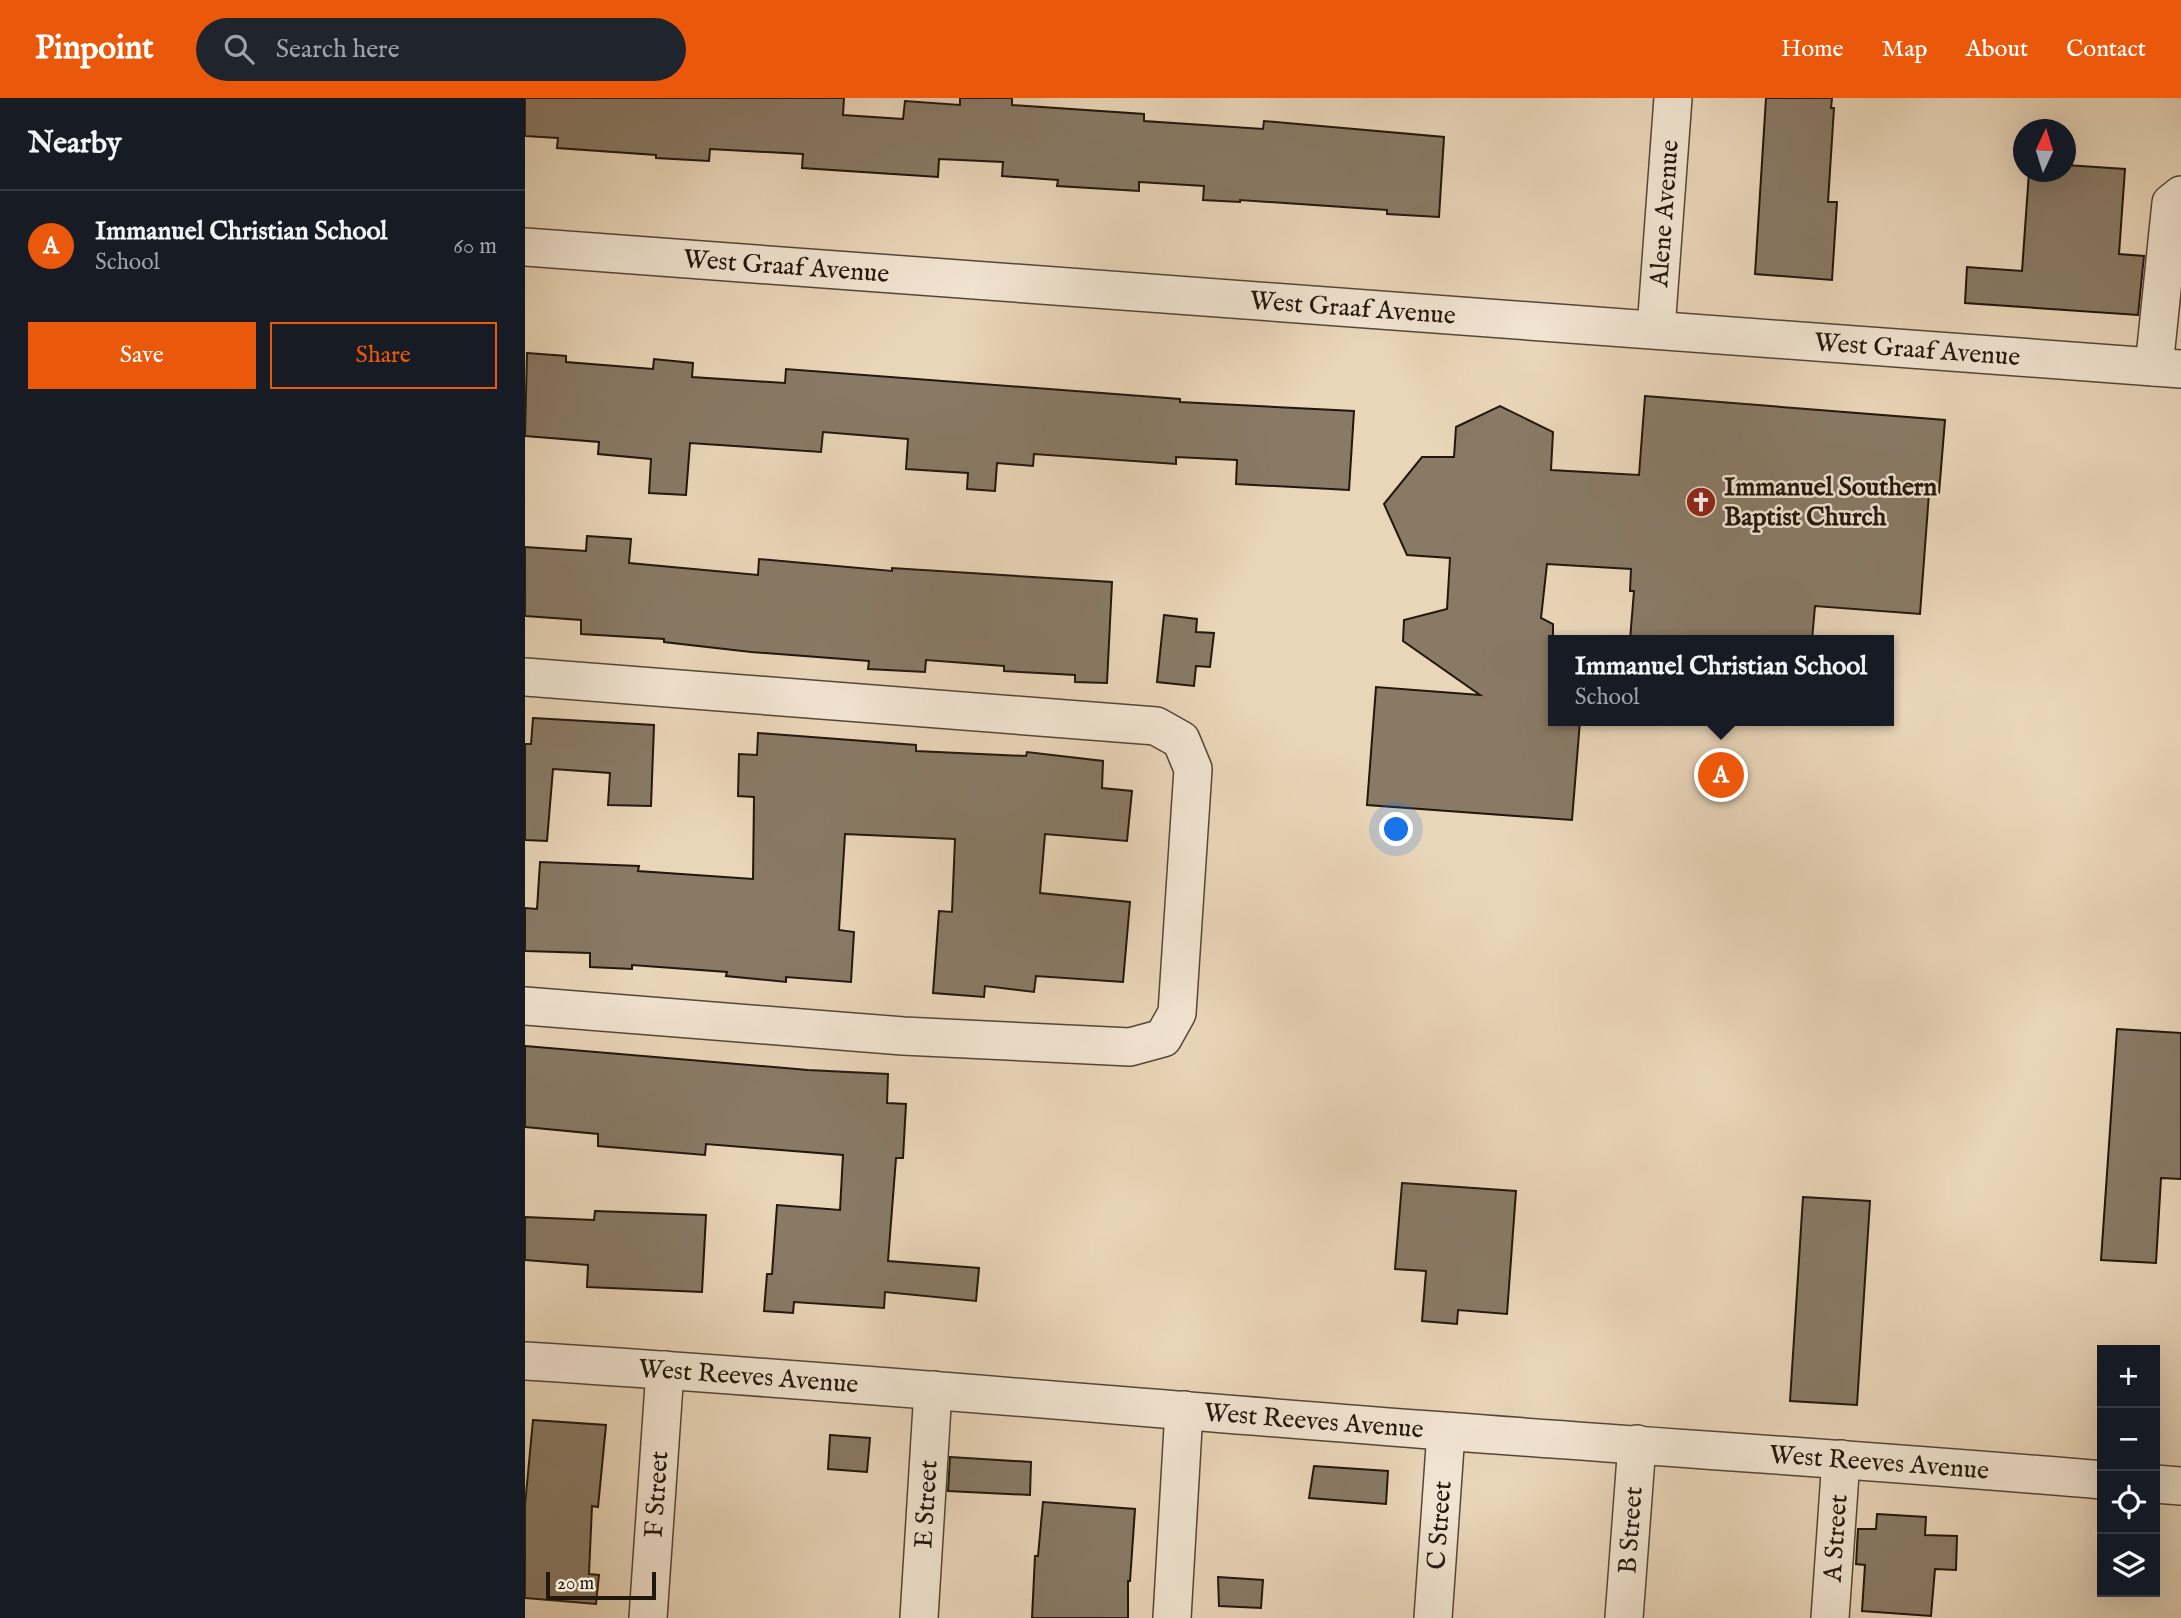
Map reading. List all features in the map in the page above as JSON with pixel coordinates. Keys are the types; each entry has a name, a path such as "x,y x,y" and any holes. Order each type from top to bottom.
{"street":[{"name":"Alene Avenue","path":"1656,330 1673,98"},
{"path":"2169,368 2171,203 2181,195"},
{"name":"West Graaf Avenue","path":"525,247 2169,368"},
{"path":"2169,368 2181,267"},
{"path":"525,677 1156,726 1181,740 1193,769 1177,1013 1163,1038 1130,1046 917,1037 525,1006"},
{"name":"West Reeves Avenue","path":"525,1361 2097,1479"},
{"name":"F Street","path":"648,1618 665,1370"},
{"name":"E Street","path":"919,1618 933,1390"},
{"path":"1172,1618 1184,1410"},
{"name":"C Street","path":"1433,1618 1446,1432"},
{"name":"B Street","path":"1624,1618 1637,1444"},
{"name":"A Street","path":"1829,1618 1841,1458"},
{"path":"2160,1484 2181,1486"}],"building":[{"path":"525,98 844,98 843,115 903,119 905,101 960,105 960,98 1012,98 1012,105 1144,114 1144,121 1263,129 1264,121 1444,137 1439,217 1387,214 1387,210 1203,200 1204,186 1139,182 1139,191 1057,186 1058,180 1002,176 1003,162 939,159 938,177 802,168 803,154 710,149 709,161 557,148 558,138 525,136"},
{"path":"1766,98 1832,98 1831,108 1834,108 1828,202 1837,202 1832,280 1755,274"},
{"path":"2076,166 2125,169 2119,254 2144,256 2138,315 1965,303 1967,267 2022,271 2028,182 2076,182"},
{"path":"527,353 566,356 566,362 653,369 654,359 693,363 692,377 785,383 786,369 1180,399 1180,402 1354,411 1349,490 1236,484 1237,460 1176,457 1176,464 1034,454 1033,466 997,463 995,491 967,489 968,473 906,469 908,439 823,432 821,452 690,443 686,495 649,493 651,459 598,454 599,442 525,436"},
{"path":"1645,396 1945,420 1939,493 1929,493 1920,614 1815,606 1812,635 1630,635 1634,591 1630,591 1631,569 1547,564 1541,618 1553,624 1553,635 1548,635 1548,726 1580,726 1572,820 1367,805 1376,687 1480,695 1403,641 1404,620 1447,609 1450,558 1407,555 1384,504 1422,457 1454,457 1456,427 1500,406 1553,432 1551,470 1639,475"},
{"path":"587,536 631,539 629,563 758,575 759,559 892,571 892,568 1112,582 1107,683 1075,682 1075,675 1004,671 1004,666 926,660 925,672 868,669 869,661 751,652 664,642 664,639 581,634 581,620 525,616 525,547 586,551"},
{"path":"1164,615 1197,619 1196,632 1214,633 1210,667 1196,666 1194,686 1157,682"},
{"path":"533,718 654,725 651,806 608,805 610,773 553,769 547,841 525,840 525,744 531,744"},
{"path":"758,733 916,745 916,751 1026,756 1027,752 1103,761 1102,788 1132,791 1127,841 1045,834 1040,893 1130,902 1123,982 1036,976 1034,992 985,986 984,997 933,993 939,911 952,912 955,839 845,834 839,930 854,932 851,982 786,977 786,982 726,976 727,972 632,965 632,969 590,967 590,953 525,951 525,908 537,909 540,862 639,866 638,871 753,879 754,797 738,796 739,754 757,755"},
{"path":"2117,1029 2181,1033 2181,1179 2161,1178 2156,1263 2101,1260"},
{"path":"525,1046 808,1070 888,1074 887,1103 906,1104 903,1158 896,1158 888,1261 979,1268 976,1301 885,1292 884,1308 794,1302 793,1313 764,1311 767,1274 772,1274 777,1205 840,1210 843,1155 706,1144 705,1155 598,1146 598,1134 525,1127"},
{"path":"1402,1183 1516,1191 1507,1314 1458,1310 1457,1324 1422,1321 1426,1271 1395,1269"},
{"path":"1803,1197 1870,1201 1857,1405 1790,1401"},
{"path":"595,1211 706,1215 702,1292 587,1287 588,1265 525,1260 525,1217 594,1220"},
{"path":"533,1420 606,1425 598,1507 592,1506 589,1574 599,1575 596,1604 525,1598 525,1505"},
{"path":"830,1435 870,1438 867,1472 828,1469"},
{"path":"950,1457 1031,1462 1030,1495 948,1491"},
{"path":"1314,1466 1388,1471 1386,1504 1309,1498"},
{"path":"1043,1502 1135,1509 1128,1581 1128,1618 1032,1618 1035,1556 1038,1556"},
{"path":"1877,1514 1926,1517 1925,1535 1957,1536 1956,1570 1935,1569 1931,1616 1862,1611 1865,1565 1856,1564 1858,1529 1876,1529"},
{"path":"1218,1577 1263,1580 1261,1608 1219,1606"}],"place":[{"name":"Immanuel Southern Baptist Church","path":"1701,502"},
{"name":"Immanuel Christian School","path":"1721,775"}]}
